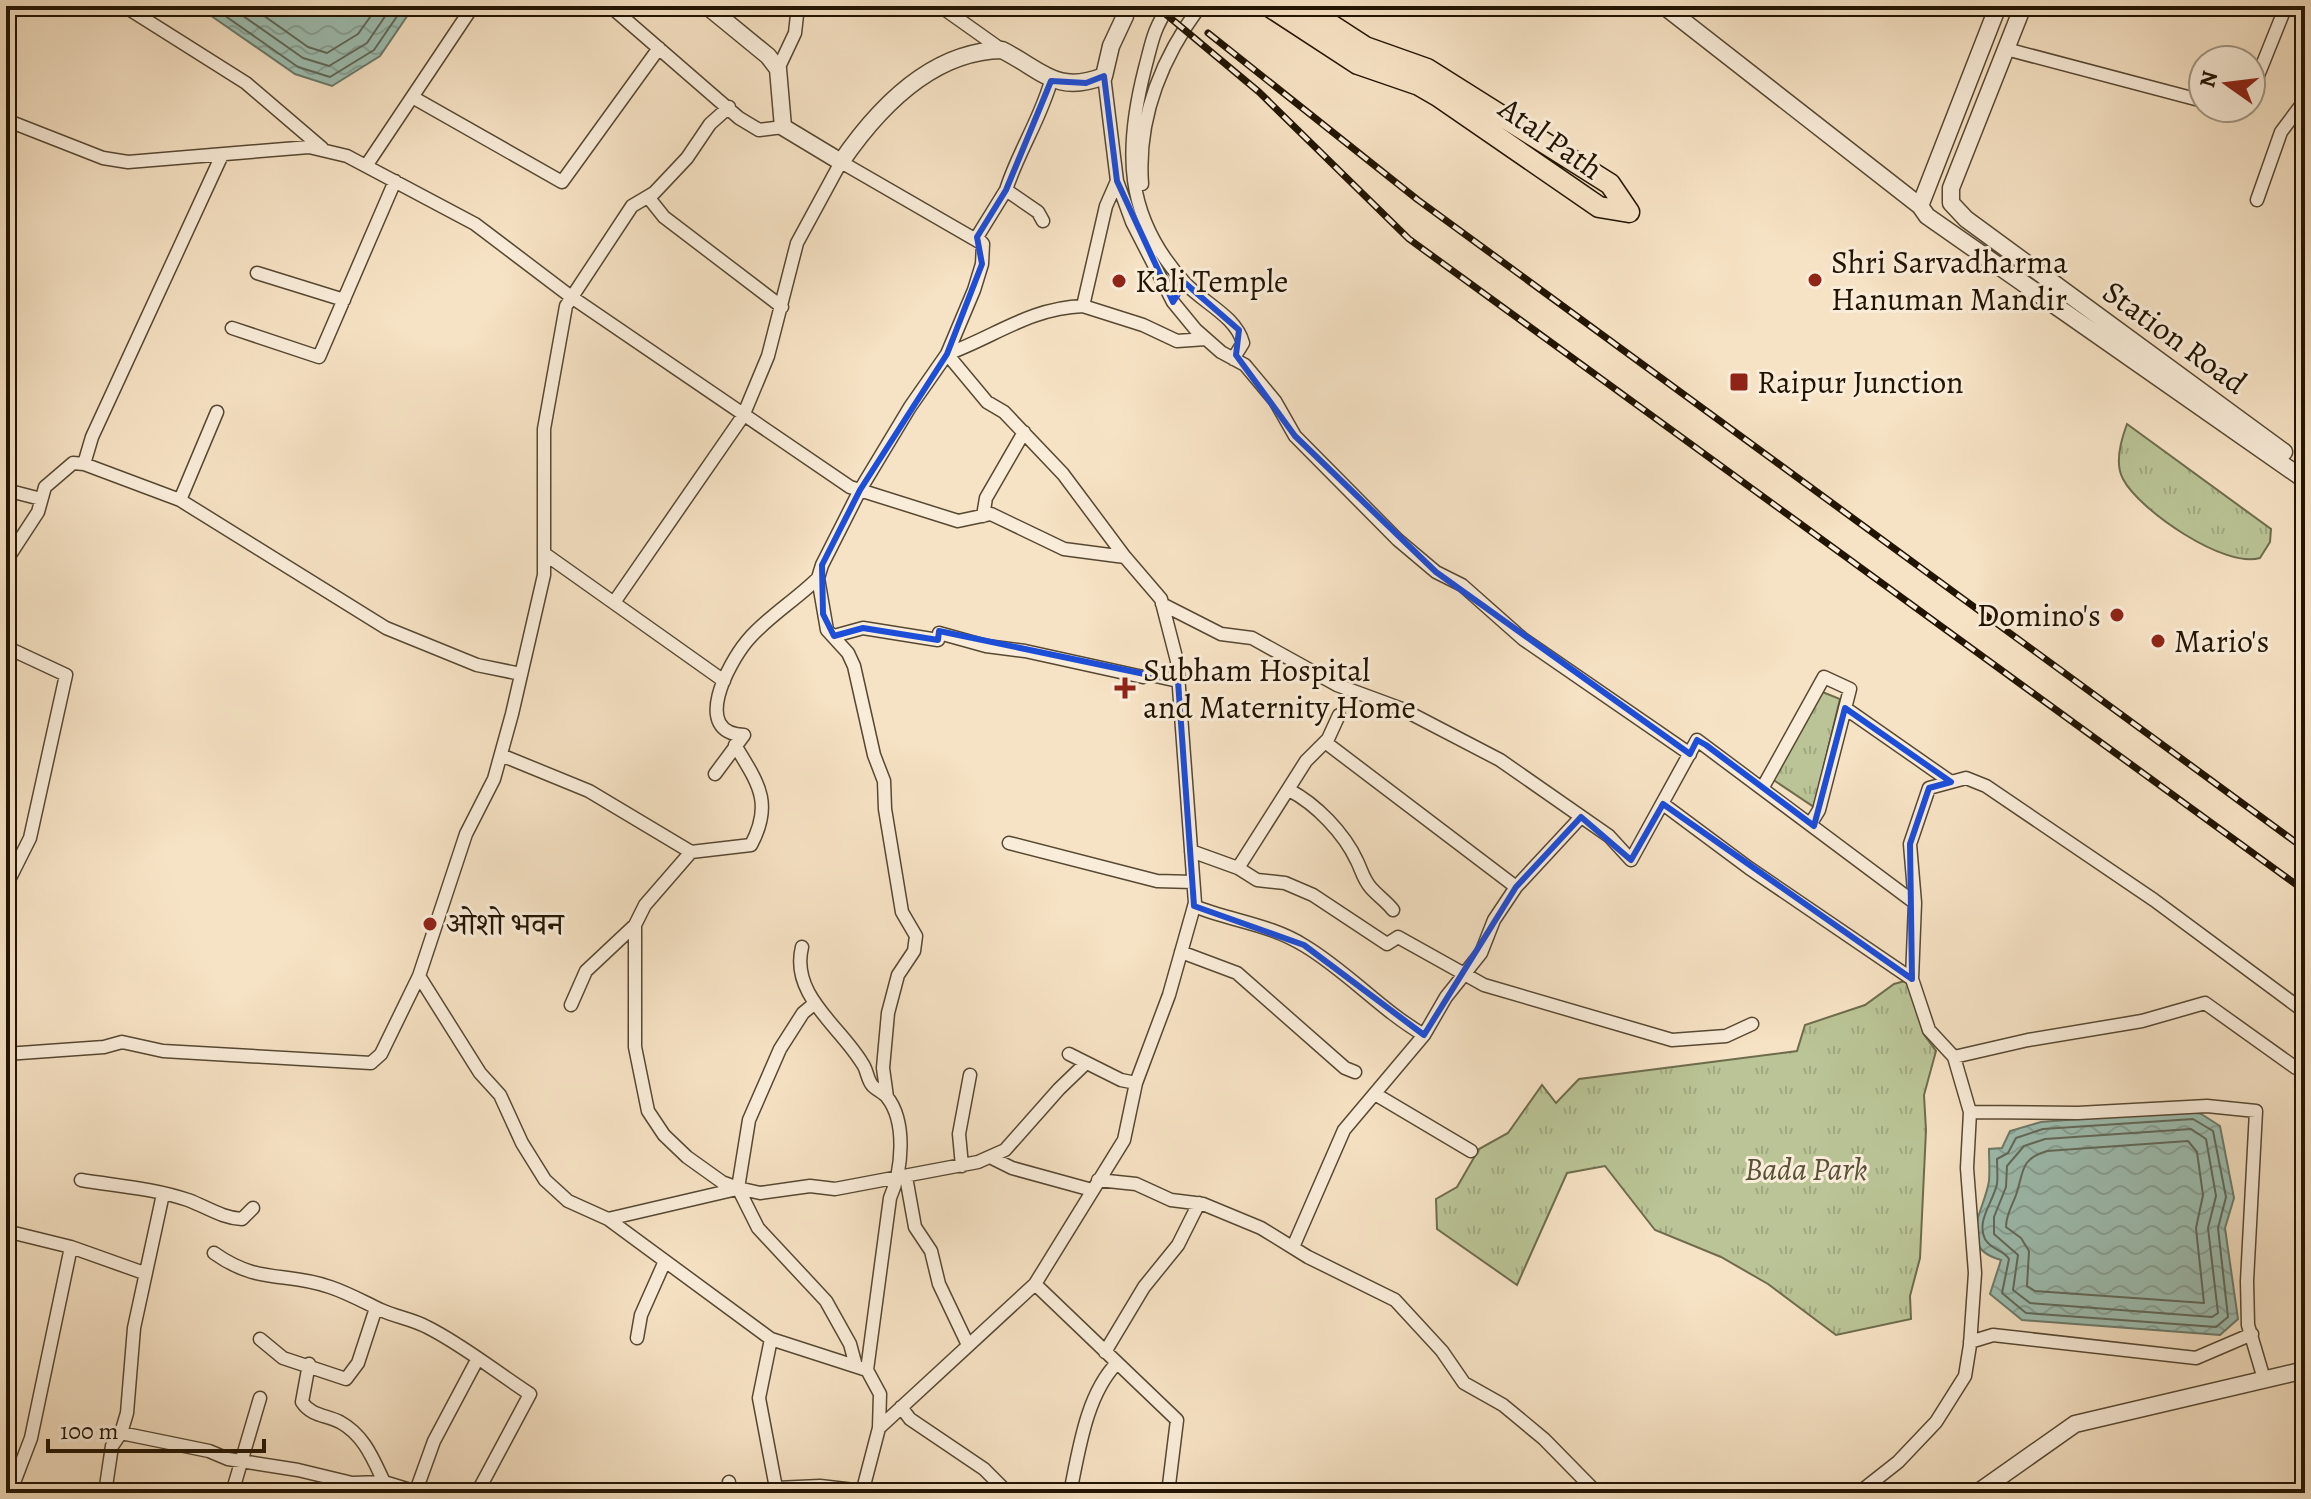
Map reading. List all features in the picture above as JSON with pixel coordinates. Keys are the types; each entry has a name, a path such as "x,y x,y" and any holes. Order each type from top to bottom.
{"main road":[{"name":"Atal Path","path":"1269,6 1344,56 1438,96 1599,207 1629,212 1610,184 1535,136 1427,69 1365,47 1302,6"}],"street":[{"path":"124,6 246,83 322,148 366,166 475,224 570,296 850,487 958,521 991,514 1064,549 1125,557"},
{"path":"366,166 473,6"},
{"path":"610,6 739,118 759,130 783,127 983,244"},
{"path":"707,6 768,56 778,69"},
{"path":"783,127 778,69 795,33 798,6"},
{"path":"940,6 1051,81 1086,83 1104,76"},
{"path":"1169,6 1149,40 1132,116 1136,192 1155,241 1185,283 1239,330 1243,343 1233,359"},
{"path":"1155,241 1142,191 1143,136 1164,63 1200,6"},
{"path":"1664,6 1920,206 1927,216 2305,480"},
{"path":"1920,206 1998,6"},
{"name":"Station Road","path":"2023,6 1951,188 1951,203 1966,219 2305,468"},
{"path":"2267,53 2286,6"},
{"path":"1125,16 1111,46 1104,76 1117,181 1132,222 1173,302 1206,339 1245,365 1275,401 1295,436 1398,540 1436,572 1462,585 1523,639 1690,754"},
{"path":"414,98 562,182 659,48"},
{"path":"2006,49 2187,97"},
{"path":"615,601 743,416 768,356 797,243 841,162 905,88 956,60 986,50 1002,50"},
{"path":"715,774 744,735 723,729 715,718 716,701 724,681 746,643 818,578 860,490 910,407 947,354 982,264 983,244 977,237 1006,190 1022,146 1036,124 1051,81"},
{"path":"2257,200 2281,132 2305,100"},
{"path":"6,1054 49,1052 122,1042 163,1051 371,1063 381,1054 419,976 466,834 494,779 501,755 544,575 544,429 570,296 632,206 648,197 687,158 710,124 729,107"},
{"path":"7,123 103,158 128,162 322,148"},
{"path":"84,464 92,437 222,155"},
{"path":"232,328 319,357 395,181"},
{"path":"1083,306 1106,206 1117,181"},
{"path":"1006,190 1038,212 1043,221"},
{"path":"648,197 664,217 782,307"},
{"path":"257,273 344,300"},
{"path":"1173,302 1185,283"},
{"path":"947,354 975,344 1007,324 1083,306 1143,325 1177,341 1206,339"},
{"path":"947,354 987,402 1004,412 1063,474 1162,604 1221,634 1252,638 1337,685 1402,709 1500,760 1609,836 1631,860 1697,740 1915,903"},
{"path":"180,500 217,412"},
{"path":"983,516 986,498 1024,432"},
{"path":"6,561 38,512 45,487 73,463 84,464 180,500 386,628 477,665 521,674"},
{"path":"6,490 41,499"},
{"path":"545,554 724,681"},
{"path":"818,578 827,630 848,653 854,666 874,755 884,781 885,809 902,891 902,912 916,936 914,951 898,975 888,1013 883,1068 887,1097 899,1122 902,1178 915,1227 931,1251 939,1284 968,1345"},
{"path":"879,1428 1035,1284 1124,1140 1136,1083 1169,995 1194,906 1178,681 1162,604"},
{"path":"834,636 863,628 938,640 939,633 986,646 1178,681"},
{"path":"6,647 66,675 30,838 6,886"},
{"path":"1763,787 1824,677 1850,689 1819,810 1811,823"},
{"path":"1845,708 1951,782"},
{"path":"1238,868 1306,761 1325,742 1339,715"},
{"path":"1325,742 1516,887"},
{"path":"501,755 589,791 691,852 751,845 756,836 763,808 762,791 735,745"},
{"path":"1872,1493 1865,1488 1914,1446 1956,1394 1965,1376 1970,1342 1975,1273 1967,1168 1970,1112 1954,1057 1929,1030 1912,979 1915,903 1910,844 1929,788 1966,778 1986,786 2154,900 2305,1012"},
{"path":"1289,790 1312,803 1357,860 1360,872 1372,890 1393,910"},
{"path":"1663,804 1749,868 1912,979"},
{"path":"1293,1247 1344,1130 1399,1060 1424,1035 1446,997 1481,953 1494,920 1516,887 1581,817"},
{"path":"1009,843 1157,881 1193,882"},
{"path":"1191,851 1238,868 1257,880 1285,883 1313,895 1387,944 1398,937 1484,985 1672,1040 1726,1036 1752,1024"},
{"path":"571,1005 586,971 635,925 645,905 691,852"},
{"path":"1194,906 1244,919 1304,945 1367,990 1386,1011 1424,1035"},
{"path":"635,925 635,1047 648,1111 664,1135 687,1157 722,1182 738,1188 760,1193 810,1186 835,1189 962,1166 990,1157 1005,1150 1020,1137 1059,1089 1086,1063"},
{"path":"802,947 799,970 815,1003 863,1063 872,1085 887,1097"},
{"path":"1181,952 1237,973 1345,1068 1355,1072"},
{"path":"419,976 480,1073 500,1095 522,1143 545,1180 568,1201 608,1219 771,1339 862,1368"},
{"path":"771,1339 759,1398 776,1490 820,1486 862,1492 879,1428 880,1394 862,1368 826,1301 758,1228 738,1188 749,1120 780,1049 803,1013 815,1003"},
{"path":"1954,1057 2028,1040 2142,1021 2205,1003 2296,1068"},
{"path":"1069,1054 1136,1083"},
{"path":"962,1166 959,1134 970,1075"},
{"path":"1375,1094 1471,1151"},
{"path":"1970,1112 2078,1113 2207,1106 2256,1111 2247,1281 2252,1334 2264,1379"},
{"path":"990,1157 1012,1168 1095,1185 1136,1184 1171,1200 1199,1203 1261,1228 1395,1300 1442,1351 1464,1383 1503,1405 1544,1439 1597,1493"},
{"path":"862,1368 890,1198 902,1178"},
{"path":"81,1180 163,1194 190,1201 230,1218 242,1219 253,1208"},
{"path":"608,1219 738,1188"},
{"path":"105,1493 112,1446 121,1433 129,1399 134,1328 163,1194"},
{"path":"1105,1352 1144,1287 1178,1245 1199,1203"},
{"path":"6,1231 71,1247 144,1273"},
{"path":"10,1493 31,1438 71,1247"},
{"path":"214,1253 246,1272 281,1279 303,1279 342,1291 429,1328 530,1394 477,1493"},
{"path":"637,1338 641,1315 665,1261"},
{"path":"1035,1284 1177,1420 1168,1493"},
{"path":"260,1339 283,1358 309,1364 346,1379 358,1363 376,1308"},
{"path":"1970,1342 1993,1335 2014,1340 2196,1358 2252,1334"},
{"path":"121,1433 240,1461 352,1483 384,1482 418,1492 434,1441 477,1360"},
{"path":"1070,1493 1088,1418 1105,1376 1117,1363"},
{"path":"309,1364 302,1402 308,1411 339,1422 363,1441 384,1482"},
{"path":"1977,1493 2075,1424 2305,1370"},
{"path":"232,1493 260,1398"},
{"path":"901,1407 910,1419 984,1469 1008,1493"}],"highlighted area":[{"path":"1104,76 1117,181 1173,302 1185,283 1239,330 1236,355 1295,436 1436,572 1690,754 1697,740 1706,745 1814,826 1845,708 1951,782 1929,788 1910,844 1912,979 1663,804 1631,860 1581,817 1516,887 1424,1035 1304,945 1194,906 1178,681 939,631 938,640 863,628 834,636 823,614 822,565 860,490 947,354 982,264 977,237 1006,190 1051,81 1086,83"}],"green space":[{"path":"2127,424 2271,529 2270,542 2260,558 2226,555 2205,546 2164,521 2132,492 2119,466"},
{"path":"1820,691 1840,699 1814,807 1772,779"},
{"name":"Bada Park","path":"1912,979 1923,1033 1936,1051 1924,1095 1926,1130 1920,1258 1910,1296 1911,1319 1836,1335 1768,1284 1721,1257 1655,1230 1605,1166 1567,1173 1517,1285 1437,1229 1436,1199 1457,1187 1479,1149 1508,1133 1542,1085 1556,1103 1579,1079 1797,1051 1805,1025 1865,1005 1894,984"}],"water":[{"path":"197,6 414,6 380,56 332,86 295,74"},
{"path":"2195,1110 2220,1126 2234,1198 2225,1228 2238,1319 2220,1335 2022,1320 1990,1294 2001,1260 1987,1254 1975,1237 1989,1181 1989,1149 2002,1148 2010,1131 2041,1122"}],"railway":[{"path":"1156,6 1259,92 1409,239 2305,891"},
{"path":"1208,33 1418,200 2305,849"}],"place":[{"name":"Shri Sarvadharma Hanuman Mandir","path":"1815,280"},
{"name":"Kali Temple","path":"1119,281"},
{"name":"Raipur Junction","path":"1739,382"},
{"name":"Domino's","path":"2117,615"},
{"name":"Mario's","path":"2158,641"},
{"name":"Subham Hospital and Maternity Home","path":"1125,688"},
{"name":"ओशो भवन","path":"430,924"}]}
